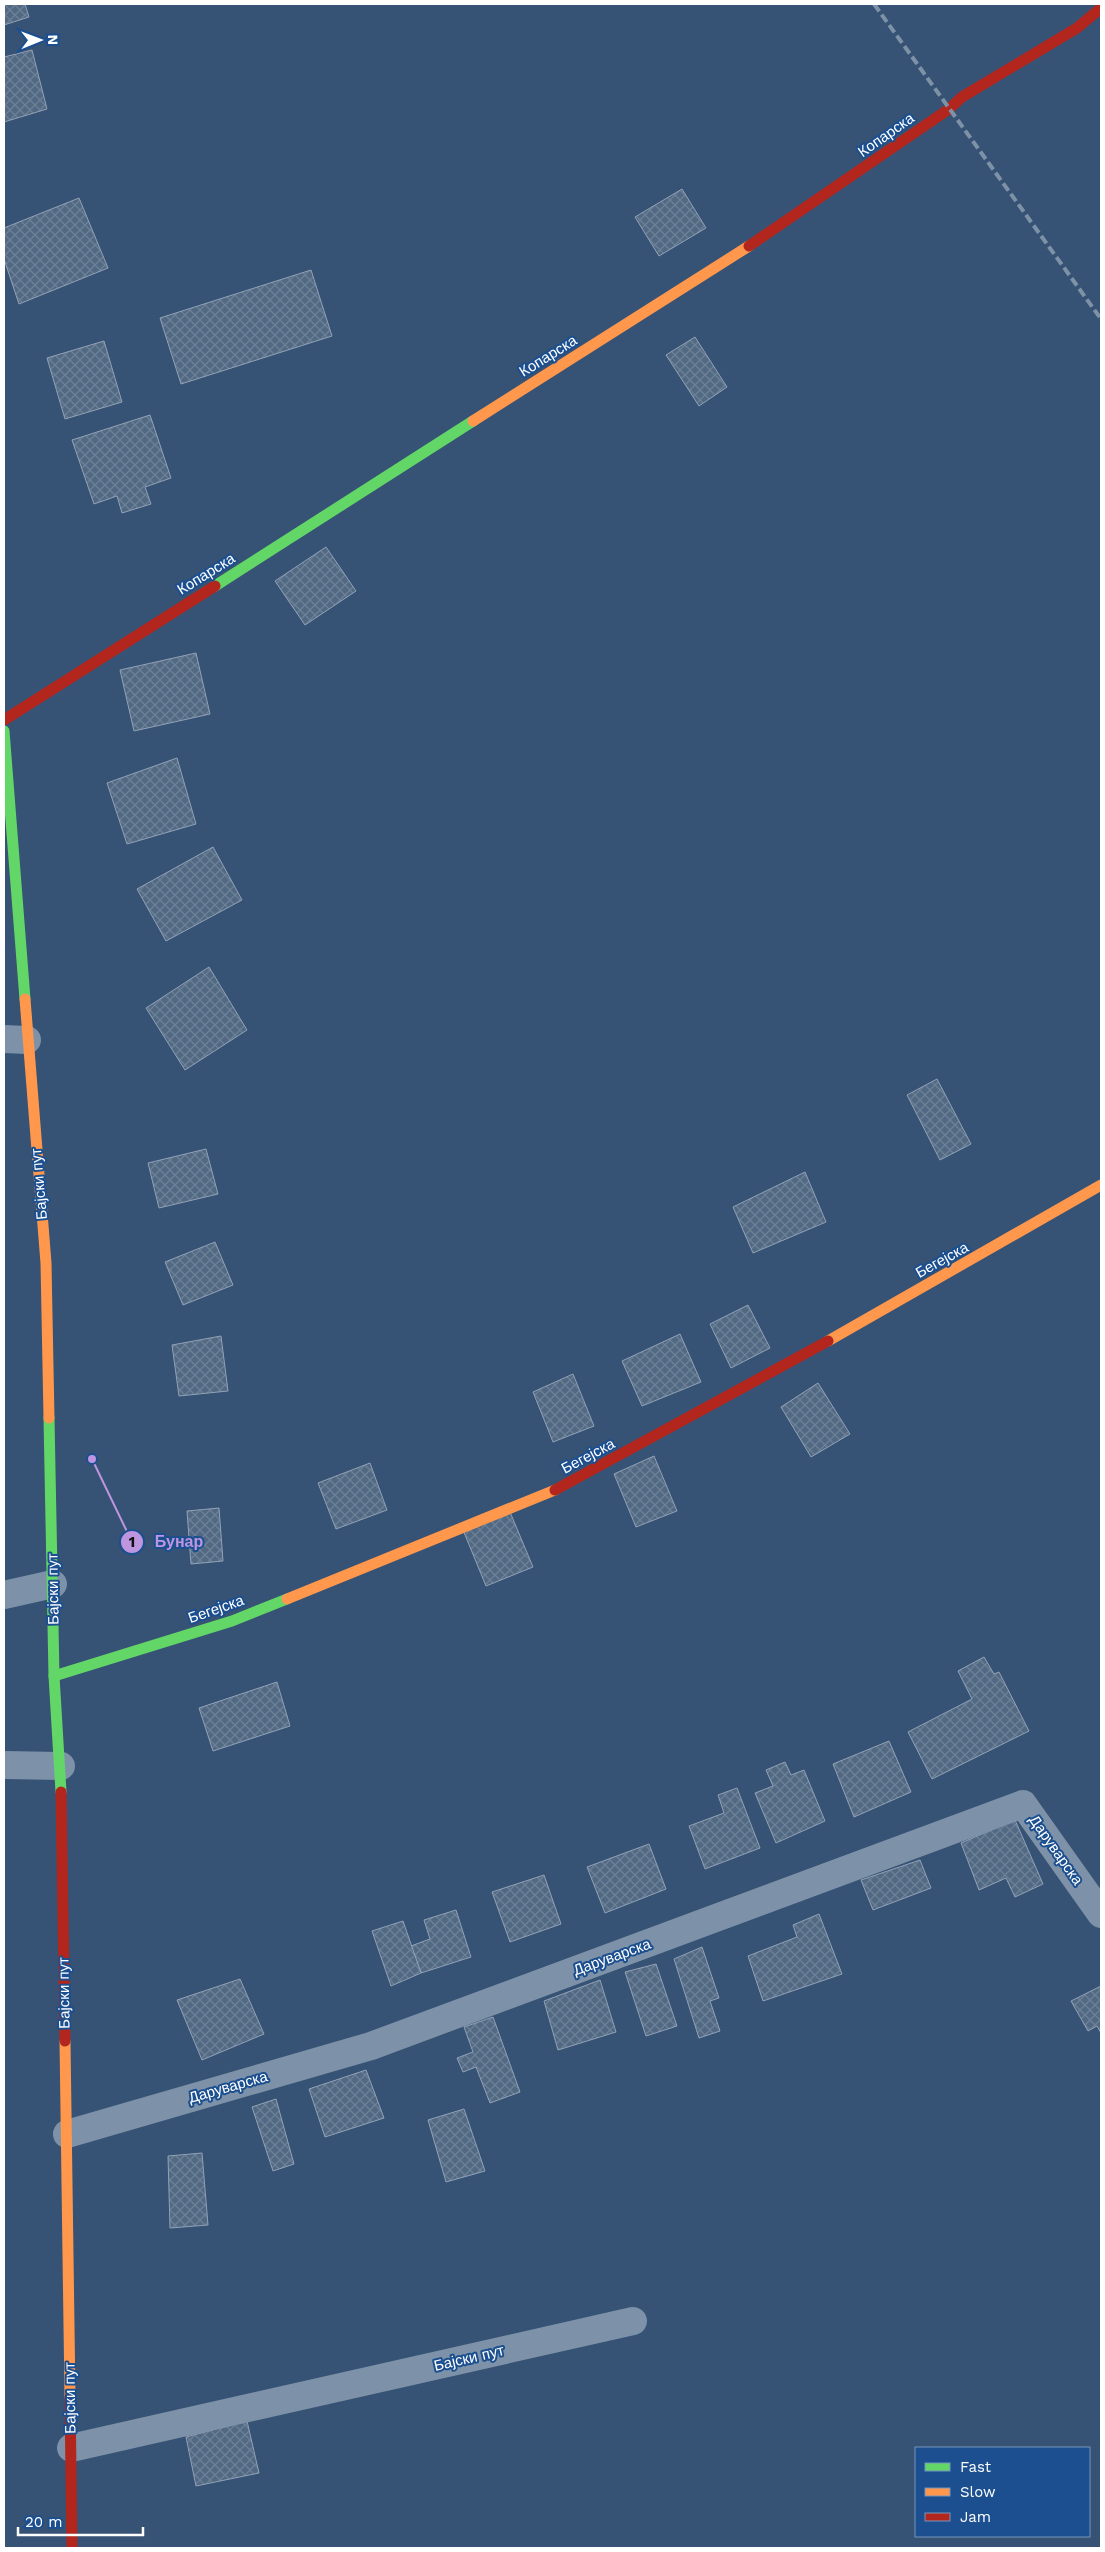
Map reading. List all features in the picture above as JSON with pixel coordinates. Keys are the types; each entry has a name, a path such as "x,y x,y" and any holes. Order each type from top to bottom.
{"street":[{"name":"Копарска","path":"4,720 782,225 941,114 962,97 1077,28 1101,8"},
{"name":"Бајски пут","path":"4,731 15,1040 46,1263 54,1676 61,1766 72,2548"},
{"name":"Бегејска","path":"54,1676 232,1620 560,1488 756,1382 1101,1185"},
{"path":"4,1595 53,1584"},
{"path":"4,1765 61,1766"},
{"name":"Даруварска","path":"66,2134 371,2046 1023,1804 1101,1914"},
{"name":"Бајски пут","path":"71,2448 633,2321"}],"building":[{"path":"4,4 25,4 29,17 4,25"},
{"path":"32,50 47,109 4,122 4,57"},
{"path":"682,189 706,228 659,256 635,217"},
{"path":"79,198 108,268 19,304 4,259 4,228"},
{"path":"311,270 332,336 181,384 160,318"},
{"path":"695,337 727,387 699,406 666,355"},
{"path":"104,341 122,402 65,419 47,358"},
{"path":"150,415 171,478 145,487 151,504 122,513 117,496 94,504 72,440"},
{"path":"326,547 356,591 305,625 275,581"},
{"path":"196,653 210,714 134,731 120,670"},
{"path":"177,758 196,824 127,844 107,783"},
{"path":"213,847 242,900 166,941 137,889"},
{"path":"209,967 247,1030 185,1070 146,1008"},
{"path":"937,1079 971,1144 940,1160 907,1095"},
{"path":"206,1149 218,1194 159,1208 148,1163"},
{"path":"805,1172 826,1222 753,1253 733,1207"},
{"path":"215,1242 233,1285 183,1305 165,1262"},
{"path":"748,1305 770,1348 731,1368 710,1324"},
{"path":"680,1334 701,1382 642,1406 622,1361"},
{"path":"221,1336 228,1391 179,1396 172,1345"},
{"path":"573,1374 594,1426 553,1442 533,1392"},
{"path":"818,1383 850,1434 811,1457 781,1407"},
{"path":"654,1456 677,1511 636,1527 614,1474"},
{"path":"370,1463 387,1510 336,1529 318,1483"},
{"path":"219,1508 223,1561 191,1564 187,1511"},
{"path":"510,1512 533,1567 486,1586 463,1530"},
{"path":"984,1657 994,1674 999,1672 1029,1731 932,1779 908,1732 972,1699 958,1671"},
{"path":"277,1682 290,1726 213,1751 199,1708"},
{"path":"889,1741 911,1792 854,1817 833,1764"},
{"path":"785,1762 791,1775 804,1770 825,1821 776,1843 755,1793 773,1786 766,1770"},
{"path":"737,1788 760,1848 705,1869 689,1826 724,1813 718,1795"},
{"path":"1015,1820 1043,1884 1015,1897 1006,1878 979,1890 961,1843"},
{"path":"649,1844 666,1889 605,1913 587,1867"},
{"path":"920,1860 931,1888 873,1910 861,1880"},
{"path":"544,1875 561,1924 510,1942 492,1892"},
{"path":"456,1910 471,1957 421,1973 411,1946 430,1939 424,1920"},
{"path":"819,1914 842,1974 763,2001 748,1956 797,1937 793,1925"},
{"path":"403,1921 421,1973 391,1986 372,1931"},
{"path":"702,1947 719,1998 710,2001 720,2031 699,2038 674,1959"},
{"path":"656,1964 677,2026 646,2036 625,1972"},
{"path":"240,1979 264,2034 202,2060 177,2000"},
{"path":"600,1980 616,2032 558,2050 544,2001"},
{"path":"1101,1986 1101,2033 1097,2026 1088,2031 1071,2001"},
{"path":"493,2017 520,2092 490,2103 476,2067 463,2072 457,2058 473,2052 464,2027"},
{"path":"366,2070 384,2118 325,2137 309,2089"},
{"path":"276,2099 294,2164 273,2171 252,2107"},
{"path":"464,2109 485,2171 446,2182 428,2120"},
{"path":"202,2153 208,2225 170,2228 168,2156"},
{"path":"247,2421 259,2473 196,2486 186,2437"}],"railway":[{"path":"874,4 1101,319"}],"traffic: fast":[{"path":"215,586 473,421"},
{"path":"4,731 25,999"},
{"path":"49,1418 54,1676 61,1792"},
{"path":"54,1676 232,1621 287,1599"}],"traffic: slow":[{"path":"473,421 749,246"},
{"path":"25,999 46,1263 49,1418"},
{"path":"828,1341 1101,1185"},
{"path":"287,1599 555,1490"},
{"path":"65,2041 70,2397"}],"traffic: jam":[{"path":"749,246 949,109 962,97 1077,28 1101,8"},
{"path":"4,720 215,586"},
{"path":"555,1490 828,1341"},
{"path":"61,1792 65,2041"},
{"path":"70,2397 72,2548"}],"place":[{"name":"Бунар","path":"92,1459"}]}
